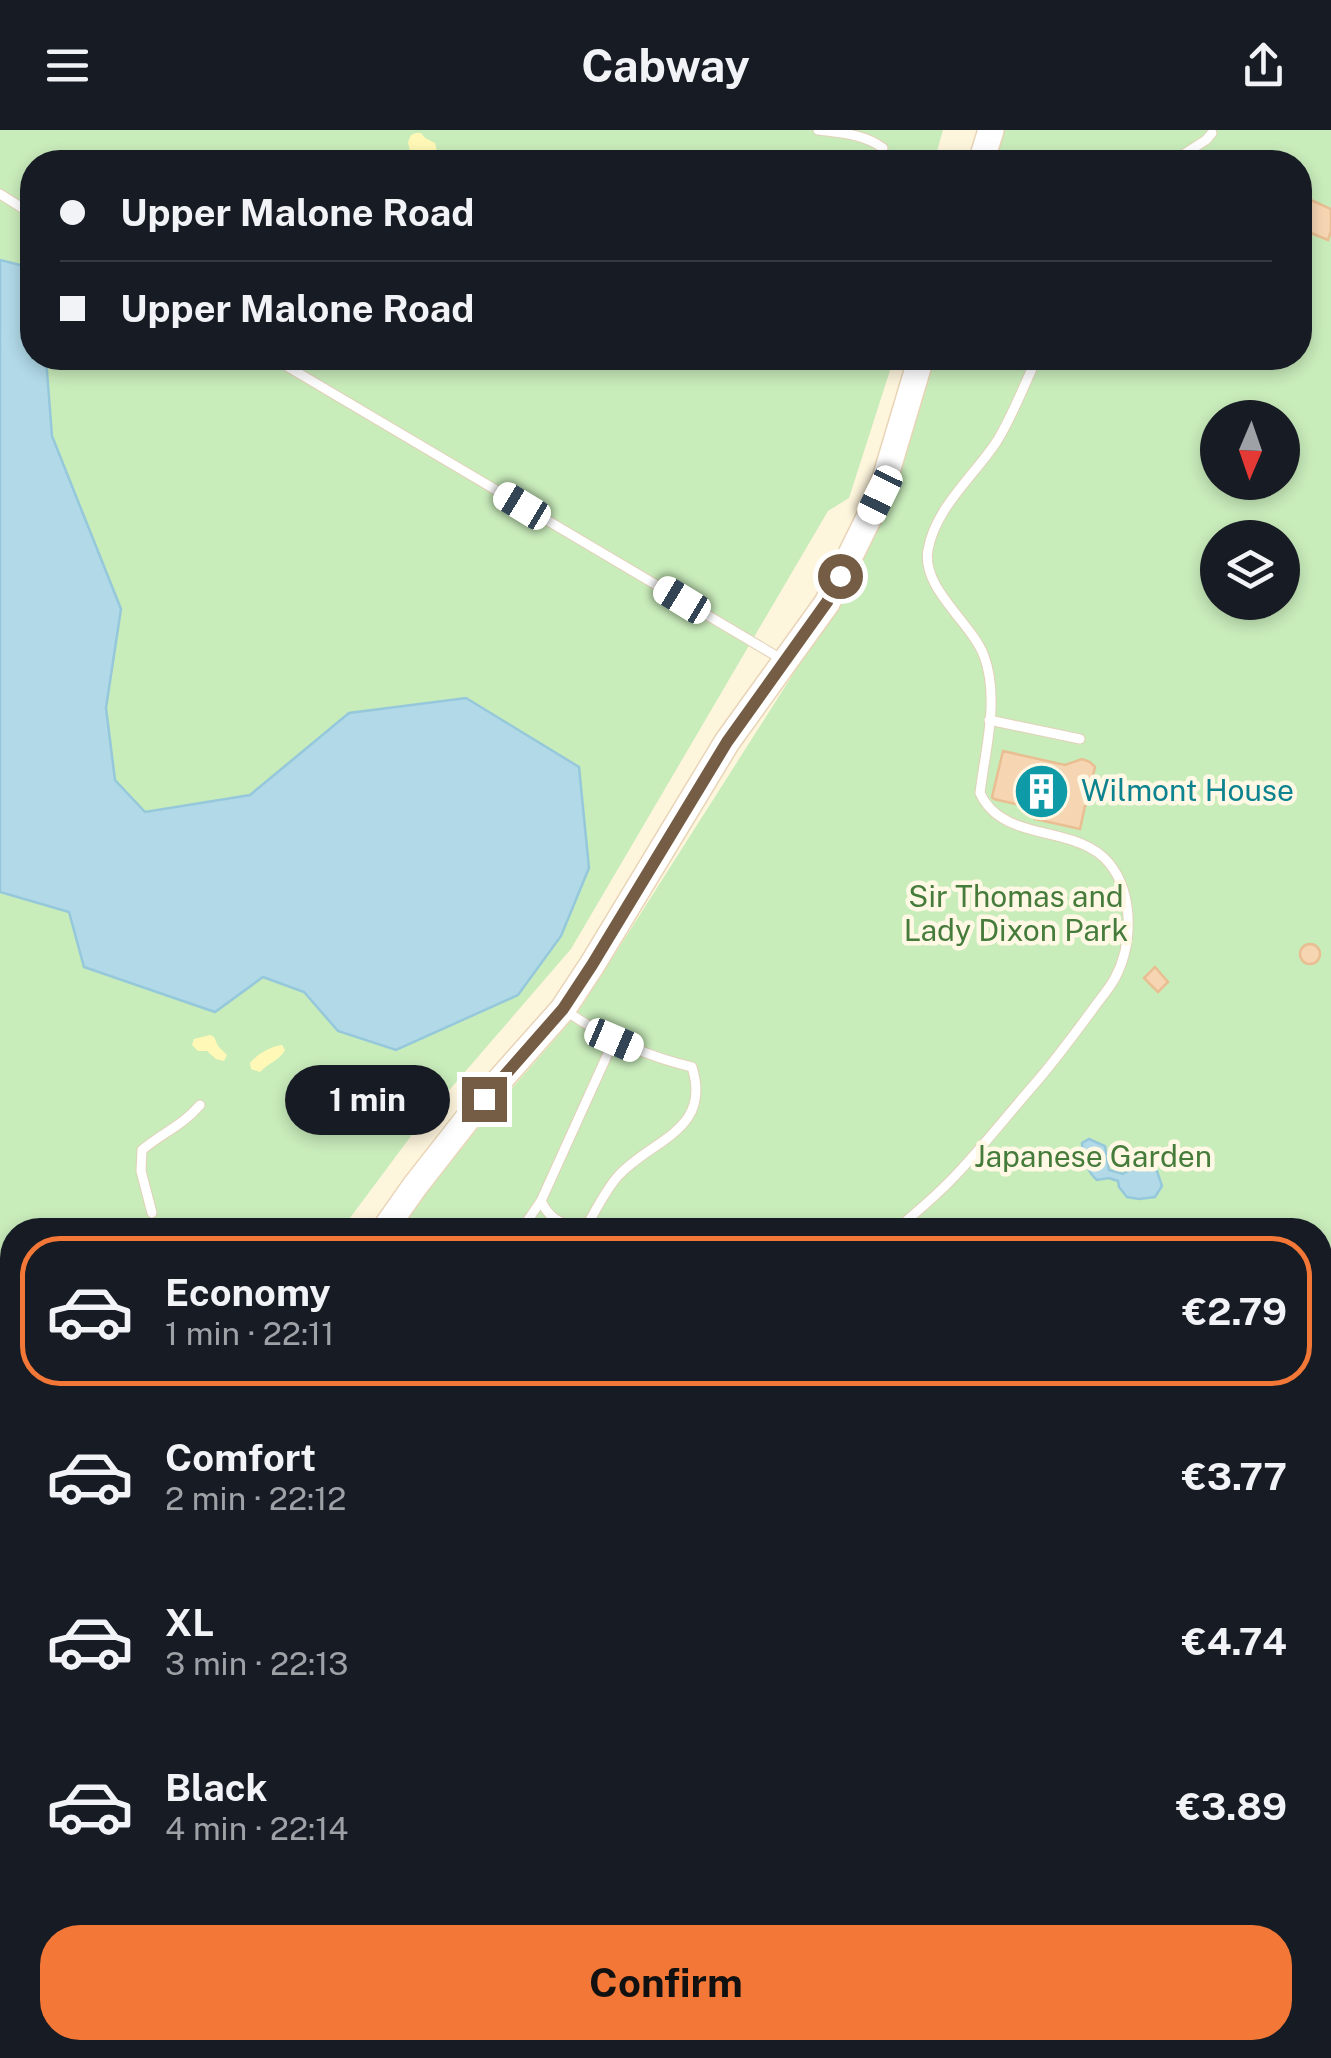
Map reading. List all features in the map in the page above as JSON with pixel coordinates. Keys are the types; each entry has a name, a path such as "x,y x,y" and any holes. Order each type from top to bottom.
{"main road":[{"path":"392,1218 484,1099 563,1009 717,757 827,602 880,495 917,370"}],"lane":[{"path":"818,130 856,135 874,140 883,148"},
{"path":"1191,150 1212,133"},
{"path":"293,370 785,662"},
{"path":"909,1218 950,1181 1063,1051 1115,978 1124,954 1128,902 1107,860 1086,845 1006,821 985,806 980,793 990,682 984,656 940,590 927,560 928,547 943,513 1000,436 1031,370"},
{"path":"989,720 1080,739"},
{"path":"563,1009 614,1040 656,1058 692,1067 696,1080 697,1096 689,1117 668,1140 639,1156 617,1177 594,1218"},
{"path":"529,1218 541,1201 614,1040"},
{"path":"152,1213 142,1170 142,1150 187,1120 200,1105"},
{"path":"541,1201 553,1218"}],"green space":[{"path":"0,130 943,130 937,150 20,150 20,370 890,370 849,498 828,511 571,949 420,1124 350,1218 0,1218"},
{"name":"Sir Thomas and Lady Dixon Park","path":"995,130 1331,130 1331,1218 407,1218 492,1111 576,1015 836,609 925,370 1312,370 1312,150 989,150"}],"sand":[{"path":"421,133 435,143 437,150 410,150 411,135"},
{"path":"210,1035 227,1055 224,1061 192,1045 194,1039"},
{"path":"282,1045 285,1050 277,1059 260,1072 251,1069 250,1063 256,1057"}],"water":[{"path":"0,260 20,265 20,370 47,370 52,436 121,609 106,708 115,780 145,812 250,795 349,713 466,698 579,767 589,868 561,936 518,995 396,1050 338,1031 304,992 263,977 215,1012 84,967 69,912 0,892"},
{"path":"1089,1139 1105,1146 1109,1170 1123,1174 1136,1166 1157,1171 1162,1186 1155,1197 1127,1197 1118,1181 1097,1180 1083,1153 1082,1143"}],"building":[{"path":"1312,200 1331,209 1328,240 1312,233"},
{"name":"Wilmont House","path":"1003,751 1065,765 1082,759 1095,767 1090,788 1092,799 1085,806 1080,829 1035,819 1037,809 992,797"},
{"path":"1306,944 1314,944 1320,954 1314,964 1306,964 1300,958 1300,950"},
{"path":"1155,967 1168,982 1158,992 1144,978"}],"place":[{"name":"Wilmont House","path":"1042,791"}],"route":[{"path":"484,1099 563,1009 687,804 827,602 840,576"}],"park label":[{"name":"Japanese Garden","path":"1093,1157"}]}
